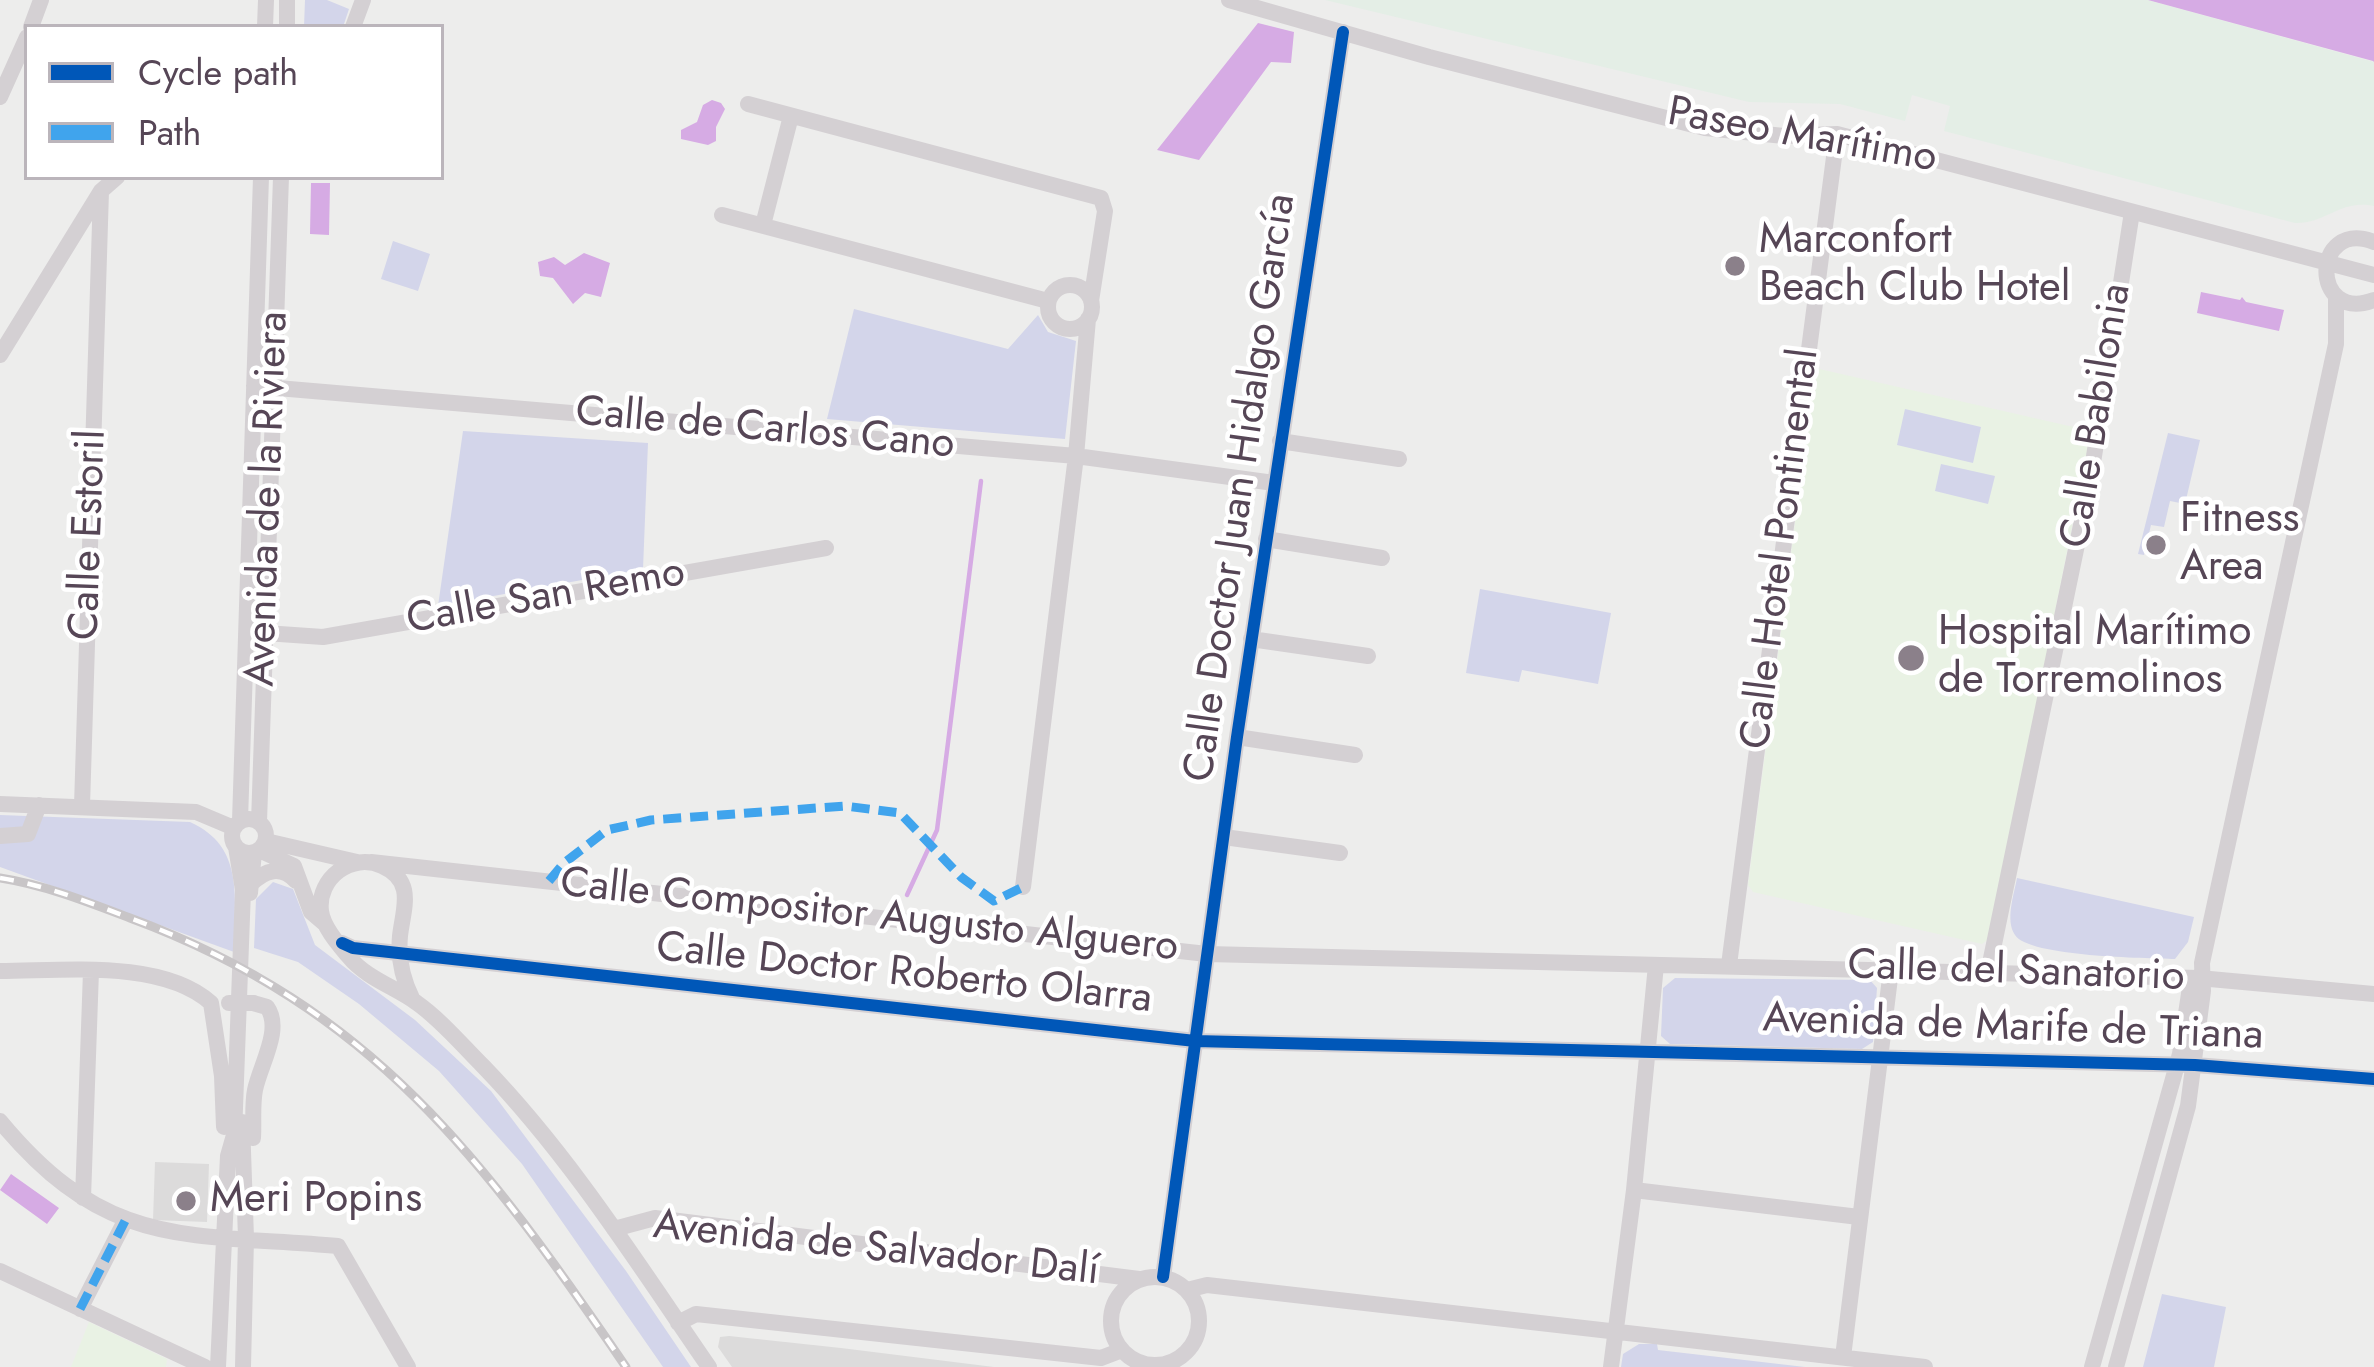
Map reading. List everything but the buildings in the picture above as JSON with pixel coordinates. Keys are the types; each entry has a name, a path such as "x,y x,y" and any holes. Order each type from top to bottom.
{"street":[{"name":"Paseo Marítimo","path":"1229,0 1705,128 1784,136 1837,134 2374,275"},
{"name":"Calle Doctor Juan Hidalgo García","path":"1162,1277 1251,639 1343,32"},
{"path":"0,97 24,45"},
{"path":"748,104 1101,199 1105,211 1089,310 1076,456 1023,887"},
{"path":"763,225 791,116"},
{"name":"Calle Hotel Pontinental","path":"1729,965 1837,134"},
{"path":"0,355 101,191 114,180"},
{"name":"Avenida de la Riviera","path":"259,821 265,633 261,180"},
{"name":"Avenida de la Riviera","path":"237,825 263,387 281,180"},
{"name":"Calle Estoril","path":"82,806 101,191"},
{"name":"Calle Babilonia","path":"1988,973 2090,482 2132,212"},
{"path":"722,215 1048,302"},
{"path":"2116,1367 2188,1106 2190,987 2199,978 2336,344 2336,296 2325,276 2329,255 2344,241 2374,242"},
{"path":"62,252 86,254 98,264"},
{"path":"1080,287 1089,310 1078,327 1059,326 1050,316 1048,302 1055,290 1080,287"},
{"path":"2336,296 2357,305 2371,302"},
{"path":"2336,344 2350,320 2371,302"},
{"name":"Calle de Carlos Cano","path":"263,387 1076,456 1274,483"},
{"path":"1280,441 1399,459"},
{"path":"1266,539 1382,558"},
{"name":"Calle San Remo","path":"265,633 323,638 826,548"},
{"path":"1251,639 1368,656"},
{"path":"1237,737 1355,755"},
{"path":"0,804 196,812 237,825 259,821 266,830 251,884 242,1135 225,1237 218,1367"},
{"path":"0,836 28,834 39,805"},
{"path":"237,825 232,838 242,890 234,1135 246,1238 242,1367"},
{"path":"1224,837 1340,854"},
{"path":"236,847 260,848 294,866 310,913 325,924 350,958 403,997 412,998"},
{"name":"Calle Compositor Augusto Alguero","path":"260,848 1207,954 1656,965"},
{"path":"325,924 322,896 339,870 364,862 387,868 400,880 408,899 400,952 412,998 514,1099 614,1229 709,1367"},
{"path":"251,884 267,872 281,871 302,889"},
{"path":"341,943 370,949 386,944 401,930"},
{"name":"Calle Doctor Roberto Olarra","path":"370,949 1195,1042 1649,1051"},
{"path":"412,998 413,978 425,963 441,956"},
{"path":"1611,1367 1656,965"},
{"name":"Calle del Sanatorio","path":"1656,965 2199,978 2374,994"},
{"path":"83,1198 91,970"},
{"path":"1843,1357 1891,970"},
{"path":"0,971 123,971 193,987 220,1003 267,1007 273,1014 273,1027 254,1093 253,1137 237,1156"},
{"path":"220,1003 223,1076 237,1156"},
{"name":"Avenida de Marife de Triana","path":"1649,1051 2186,1065 2374,1079"},
{"name":"Avenida de Marife de Triana","path":"2147,1064 2158,1076 2163,1104"},
{"path":"2092,1367 2163,1104 2186,1065"},
{"path":"0,1121 56,1182 125,1221 159,1232 338,1246 408,1367"},
{"path":"1634,1190 1858,1217"},
{"name":"Avenida de Salvador Dalí","path":"614,1229 655,1218 1139,1279"},
{"path":"80,1309 125,1221"},
{"path":"0,1271 174,1361 205,1367"},
{"path":"1162,1277 1187,1290 1195,1301 1198,1327 1194,1340 1176,1359 1148,1366 1122,1350 1110,1324 1112,1310 1127,1286 1139,1279 1162,1277"},
{"path":"1187,1290 1207,1285 1925,1367"},
{"path":"678,1322 696,1314 1101,1358 1122,1350"},
{"path":"1176,1359 1195,1367"}],"shaded area":[{"path":"305,0 327,0 349,9 344,24 304,24"},
{"path":"2148,0 2374,0 2374,62 2373,61"},
{"path":"1258,23 1294,32 1291,63 1271,62 1199,160 1157,150"},
{"path":"712,100 725,109 716,127 716,141 708,145 681,139 681,130 697,122 703,105"},
{"path":"311,183 330,183 329,235 310,234"},
{"path":"393,241 430,254 418,291 381,279"},
{"path":"584,253 610,263 601,297 585,293 573,304 553,278 540,276 538,262 554,257 565,265"},
{"path":"2201,292 2242,297 2284,310 2279,331 2197,313"},
{"path":"854,309 1008,349 1038,315 1048,332 1076,341 1065,439 827,419"},
{"name":"Hospital Marítimo de Torremolinos","path":"1815,368 2091,431 1990,938 1982,944 1753,892 1748,885"},
{"path":"1905,409 1981,427 1973,463 1897,445"},
{"path":"463,431 648,443 643,569 438,606"},
{"path":"2168,433 2200,440 2185,504 2170,501 2164,527 2151,525 2144,555 2138,554"},
{"path":"1941,464 1995,476 1988,504 1935,491"},
{"path":"1480,589 1611,613 1598,684 1522,670 1519,682 1466,673"},
{"path":"0,815 190,822 208,833 229,860 235,895 234,952 0,867"},
{"path":"2017,878 2194,917 2188,942 2175,959 2090,955 2025,942 2015,935 2011,922"},
{"path":"273,882 293,889 315,945 415,1020 491,1091 626,1271 691,1367 663,1367 522,1164 439,1071 359,1004 298,962 254,948 256,899"},
{"path":"1675,978 1870,980 1877,988 1873,1042 1862,1049 1670,1044 1661,1036 1663,988"},
{"path":"155,1162 209,1164 207,1222 153,1220"},
{"path":"11,1174 59,1208 47,1224 0,1190"},
{"path":"2162,1294 2226,1307 2214,1367 2143,1367"},
{"path":"89,1322 167,1359 166,1367 71,1367"},
{"path":"720,1337 994,1367 732,1367 718,1347"},
{"path":"1639,1344 1805,1367 1621,1367 1623,1354"}],"sand":[{"path":"1325,0 2148,0 2374,62 2374,206 2352,206 2295,223 1944,131 1950,106 1912,95 1905,121 1840,104 1749,102"}],"waterway":[{"path":"907,895 937,830 981,481"}],"railway":[{"path":"0,878 82,900 216,955 291,997 357,1045 417,1099 471,1158 626,1367"}],"marked path":[{"path":"549,881 564,863 607,830 651,820 845,806 900,813 961,877 994,901 1023,887"},
{"path":"80,1309 125,1221"}],"cycle path":[{"path":"1163,1277 1237,737 1343,32"},
{"path":"342,943 353,948 1195,1041 2195,1065 2374,1079"}],"place":[{"name":"Marconfort Beach Club Hotel","path":"1735,266"},
{"name":"Fitness Area","path":"2156,545"},
{"name":"Hospital Marítimo de Torremolinos","path":"1911,658"},
{"name":"Meri Popins","path":"186,1201"}]}
